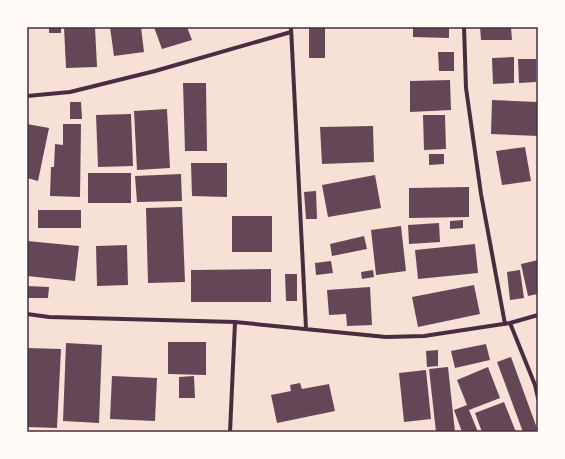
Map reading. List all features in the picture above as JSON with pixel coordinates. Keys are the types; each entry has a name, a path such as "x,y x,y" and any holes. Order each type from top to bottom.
{"street":[{"path":"464,27 462,35 467,96 481,194 507,323 535,386 538,398"},
{"path":"27,96 70,92 155,71 291,29 306,328"},
{"path":"27,314 49,317 235,322 386,337 424,336 507,323 538,315"},
{"path":"230,432 235,322"}],"building":[{"path":"49,27 61,27 61,33 49,33"},
{"path":"64,27 95,27 97,67 66,68"},
{"path":"110,27 141,27 144,52 114,56"},
{"path":"154,27 187,27 192,40 162,49"},
{"path":"309,27 325,27 325,58 309,58"},
{"path":"413,27 449,27 449,38 413,37"},
{"path":"480,27 511,27 512,40 481,40"},
{"path":"438,52 454,52 454,71 439,71"},
{"path":"514,57 514,83 493,84 492,58"},
{"path":"518,59 536,59 536,82 519,83"},
{"path":"450,80 451,110 410,112 410,81"},
{"path":"183,83 206,83 207,151 185,151"},
{"path":"492,100 538,102 538,136 491,134"},
{"path":"70,102 81,102 82,119 70,119"},
{"path":"167,109 170,168 137,170 134,111"},
{"path":"131,114 133,166 98,167 96,115"},
{"path":"423,115 445,115 446,149 424,150"},
{"path":"27,124 49,128 38,181 27,178"},
{"path":"63,124 81,124 80,197 50,196 51,167 54,167 55,144 63,145"},
{"path":"373,126 374,162 322,164 320,127"},
{"path":"525,147 531,181 502,185 496,151"},
{"path":"429,154 444,154 444,164 429,165"},
{"path":"191,163 227,163 227,197 192,196"},
{"path":"88,173 131,173 131,203 88,203"},
{"path":"181,174 182,201 137,202 135,176"},
{"path":"375,175 381,208 328,217 322,185"},
{"path":"469,187 469,217 409,218 409,188"},
{"path":"316,191 317,219 306,219 304,192"},
{"path":"182,207 185,282 148,283 146,208"},
{"path":"38,210 81,210 81,228 38,228"},
{"path":"232,216 272,216 272,252 232,252"},
{"path":"463,220 463,228 450,229 450,221"},
{"path":"439,223 440,242 409,244 408,225"},
{"path":"401,226 406,271 376,275 371,230"},
{"path":"364,236 367,249 332,256 330,244"},
{"path":"27,241 79,246 75,281 27,276"},
{"path":"475,244 478,273 418,279 415,250"},
{"path":"127,245 128,285 97,286 96,246"},
{"path":"538,260 538,294 528,296 521,264"},
{"path":"331,261 333,273 316,275 315,263"},
{"path":"271,269 271,302 191,302 191,270"},
{"path":"373,270 374,277 362,279 361,272"},
{"path":"520,270 524,298 510,300 507,272"},
{"path":"285,274 297,274 297,301 286,301"},
{"path":"474,285 480,314 418,327 412,297"},
{"path":"27,286 49,287 48,298 27,298"},
{"path":"370,287 372,325 347,326 346,314 329,315 327,290"},
{"path":"168,342 206,342 206,375 168,374"},
{"path":"66,343 102,345 99,423 63,421"},
{"path":"486,344 490,360 455,368 451,351"},
{"path":"27,348 61,349 57,428 27,427"},
{"path":"438,350 438,366 427,367 426,351"},
{"path":"511,357 538,432 523,432 497,362"},
{"path":"448,367 455,432 436,432 429,369"},
{"path":"488,367 500,398 469,410 478,432 462,432 454,410 467,405 457,380"},
{"path":"426,370 431,419 404,422 399,373"},
{"path":"112,376 157,378 155,421 110,419"},
{"path":"194,376 195,398 179,398 179,377"},
{"path":"300,383 302,389 329,384 335,411 277,423 271,395 291,391 290,385"},
{"path":"504,402 516,432 482,432 475,413"}]}
